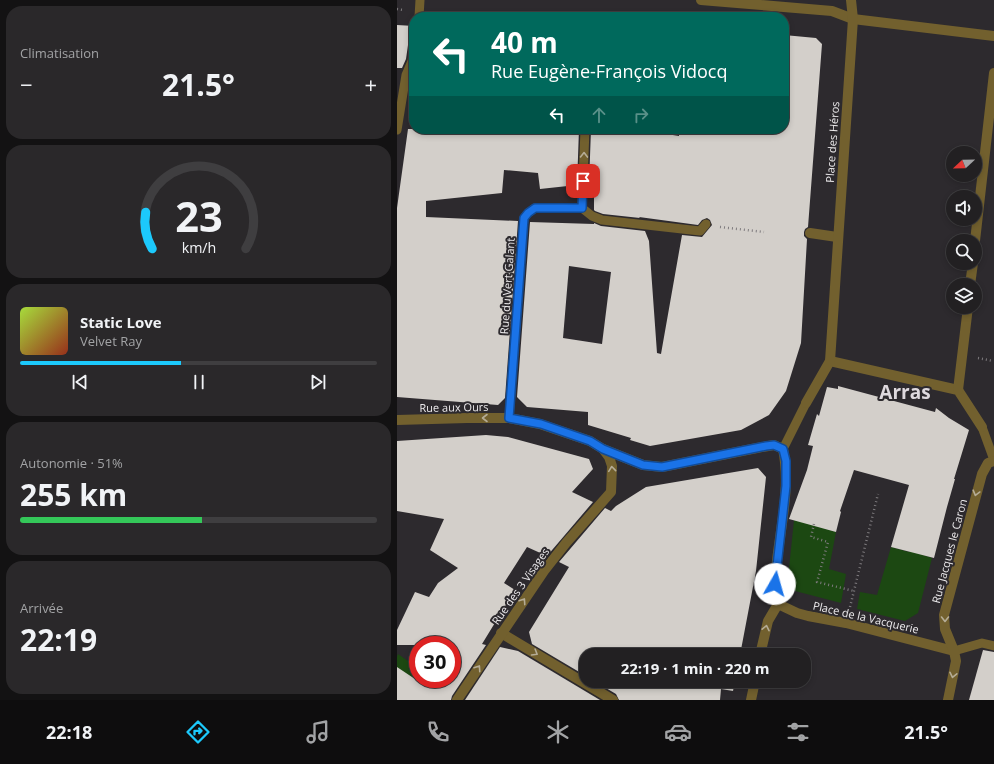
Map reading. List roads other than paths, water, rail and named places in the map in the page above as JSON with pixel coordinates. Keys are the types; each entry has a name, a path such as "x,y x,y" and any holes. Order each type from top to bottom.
{"street":[{"path":"701,0 832,11 853,19 994,36"},
{"name":"Place des Héros","path":"806,402 830,361 837,237 853,19 851,0"},
{"path":"976,234 994,73"},
{"path":"810,233 837,237"},
{"path":"967,314 958,390 982,427"},
{"path":"830,361 958,390"},
{"name":"Rue aux Ours","path":"397,420 509,418 541,424 590,441 603,449 643,465 662,467 774,445 783,449"},
{"name":"Rue des 3 Visages","path":"457,700 544,571 565,543 611,492 612,466 609,457 603,449"},
{"path":"762,648 768,621 778,604 775,584 786,486 786,461 783,449"},
{"name":"Rue Jacques le Caron","path":"954,651 945,629 944,615 982,474 988,463 994,461"},
{"name":"Place de la Vacquerie","path":"778,604 797,613 954,651"},
{"path":"501,633 613,700"},
{"path":"948,700 956,661 954,651"},
{"path":"751,700 754,688"}],"lane":[{"path":"420,12 421,0"},
{"path":"397,130 406,75 409,68"},
{"path":"585,134 582,208 592,216 602,220 700,231 706,224"},
{"name":"Rue du Vert Galant","path":"509,418 524,218 535,208 582,208"},
{"path":"783,449 806,402"},
{"path":"982,427 994,461"},
{"path":"954,651 983,643 994,646"}],"district":[{"name":"Arras","path":"905,392"}]}
